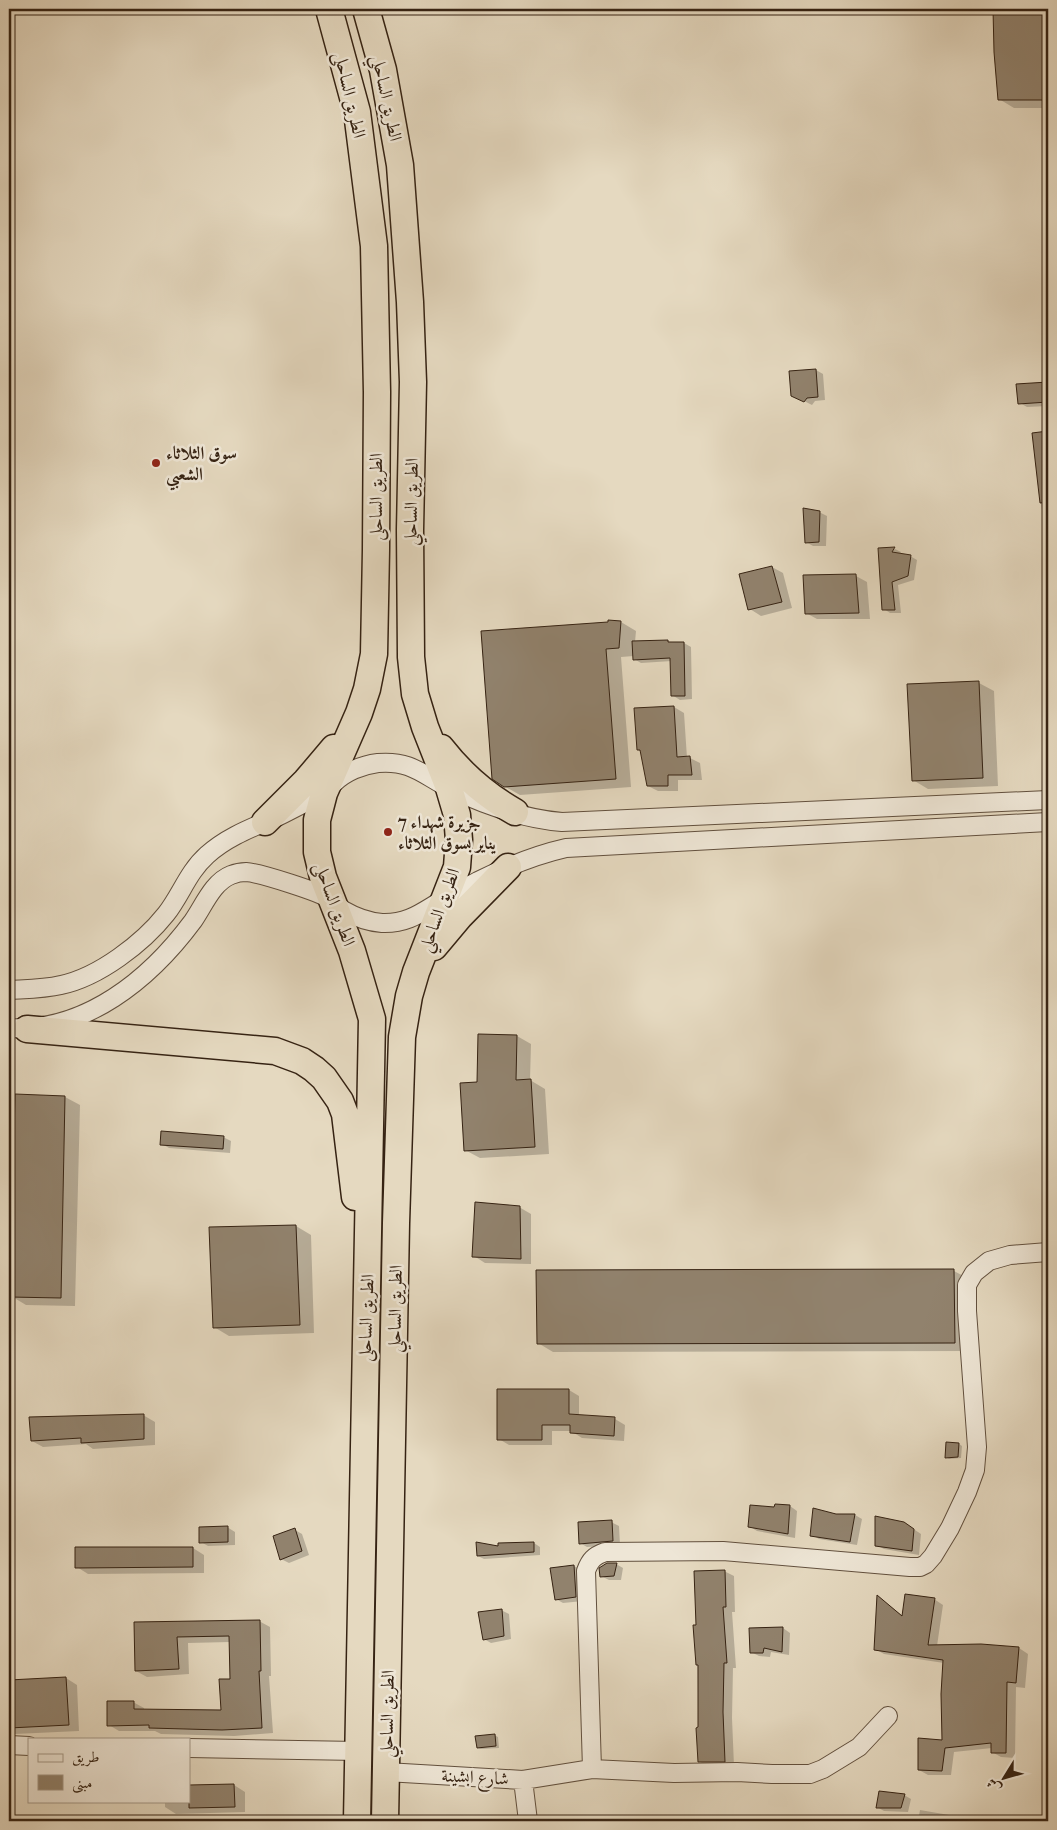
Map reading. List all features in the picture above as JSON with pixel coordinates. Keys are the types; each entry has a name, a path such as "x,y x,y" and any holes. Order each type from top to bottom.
{"highway":[{"name":"الطريق الساحلى","path":"329,9 357,112 374,246 376,441 374,654 367,689 359,713 324,793 316,820 316,852 322,877 352,951 372,1018 358,1751"},
{"name":"الطريق الساحلي","path":"366,9 383,70 400,165 410,302 413,382 410,530 411,658 415,694 425,728 449,788 457,815 459,840 457,867 438,920 416,972 409,996 402,1037 396,1223 386,1821"},
{"path":"265,822 306,781 343,737 359,713"},
{"path":"425,728 461,772 494,800 516,812"},
{"path":"416,972 460,916 508,867"},
{"path":"18,1028 275,1051 302,1061 314,1069 333,1089 345,1114 354,1181 359,1247 367,1288"},
{"name":"الطريق الساحلي","path":"357,1821 358,1751"}],"street":[{"path":"9,990 63,985 96,971 111,962 141,940 161,920 189,875 205,856 227,840 324,793 348,773 362,766 378,763 394,763 409,766 424,772 449,788 477,800 546,820 562,822 1048,800"},
{"path":"18,1028 54,1023 81,1015 132,986 162,959 194,920 217,885 230,875 246,872 254,873 332,900 342,909 355,916 368,921 382,923 410,919 444,899 508,867 566,848 1048,822"},
{"path":"1030,823 1048,828"},
{"path":"592,1770 586,1571 590,1561 596,1555 604,1552 723,1552 910,1567 920,1567 926,1564 950,1528 975,1470 976,1446 967,1284 974,1273 990,1262 1010,1255 1048,1252"},
{"path":"522,1780 592,1770 810,1774 823,1769 859,1747 888,1716"},
{"path":"9,1746 28,1746"},
{"path":"190,1748 358,1751"},
{"name":"شارع ابشينة","path":"386,1772 522,1780 528,1821"}],"building":[{"path":"993,9 1048,9 1048,100 998,100"},
{"path":"816,369 818,397 807,398 804,402 791,396 789,371"},
{"path":"1048,382 1048,402 1018,404 1016,384"},
{"path":"1048,431 1048,502 1040,503 1032,433"},
{"path":"803,508 820,511 819,542 805,543"},
{"path":"895,547 892,552 911,555 908,576 892,582 895,610 882,610 878,548"},
{"path":"772,566 782,602 748,610 739,574"},
{"path":"856,574 859,613 805,614 803,575"},
{"path":"608,620 621,621 619,648 606,649 616,779 504,787 492,779 481,631 608,622"},
{"path":"668,640 668,642 684,642 685,696 671,696 670,658 633,660 632,641"},
{"path":"979,681 983,778 912,781 907,684"},
{"path":"674,706 677,757 690,756 692,775 668,775 668,786 647,786 640,750 637,750 634,708"},
{"path":"478,1034 517,1035 516,1080 531,1079 535,1147 464,1151 460,1083 477,1082"},
{"path":"15,1094 65,1096 61,1298 10,1297"},
{"path":"161,1131 224,1136 223,1149 160,1145"},
{"path":"475,1202 520,1206 521,1259 472,1257"},
{"path":"296,1225 300,1325 213,1328 209,1227"},
{"path":"954,1269 955,1343 537,1344 536,1270"},
{"path":"497,1389 569,1389 569,1414 615,1417 614,1436 570,1433 570,1425 542,1425 542,1440 497,1440"},
{"path":"144,1414 144,1439 81,1443 81,1438 31,1441 29,1417"},
{"path":"946,1442 959,1443 958,1457 945,1458"},
{"path":"775,1504 790,1505 788,1534 748,1527 750,1505 774,1507"},
{"path":"813,1508 836,1514 855,1514 850,1542 810,1536"},
{"path":"875,1516 904,1522 914,1529 912,1551 875,1546"},
{"path":"612,1520 613,1541 579,1544 578,1522"},
{"path":"228,1526 228,1542 199,1543 199,1527"},
{"path":"295,1528 302,1551 280,1560 273,1536"},
{"path":"476,1542 498,1546 498,1543 534,1542 534,1552 477,1556"},
{"path":"75,1547 193,1547 193,1567 75,1568"},
{"path":"607,1563 617,1563 614,1576 600,1577 599,1568"},
{"path":"574,1565 576,1597 555,1600 550,1568"},
{"path":"725,1570 726,1607 723,1607 727,1663 724,1663 723,1712 725,1762 698,1762 696,1728 698,1727 698,1665 696,1665 693,1625 696,1625 694,1571"},
{"path":"905,1594 935,1598 928,1645 981,1644 1019,1647 1016,1683 1007,1682 1006,1753 991,1753 991,1743 945,1748 942,1771 918,1770 918,1738 942,1740 941,1694 943,1660 874,1650 877,1595 902,1616"},
{"path":"502,1609 504,1636 483,1640 478,1612"},
{"path":"260,1620 261,1671 259,1671 262,1728 222,1730 149,1728 149,1725 107,1726 107,1701 134,1701 134,1709 221,1710 219,1679 230,1679 229,1636 177,1637 179,1669 135,1671 134,1622"},
{"path":"783,1627 782,1652 764,1648 763,1653 750,1653 749,1628"},
{"path":"66,1677 69,1725 9,1728 9,1680"},
{"path":"495,1734 496,1746 477,1748 475,1736"},
{"path":"234,1784 235,1807 189,1808 190,1785"},
{"path":"879,1791 905,1794 901,1808 876,1808"}],"place":[{"name":"سوق الثلاثاء الشعبي","path":"156,463"},
{"name":"جزيرة شهداء 7 يناير بسوق الثلاثاء","path":"388,832"}]}
